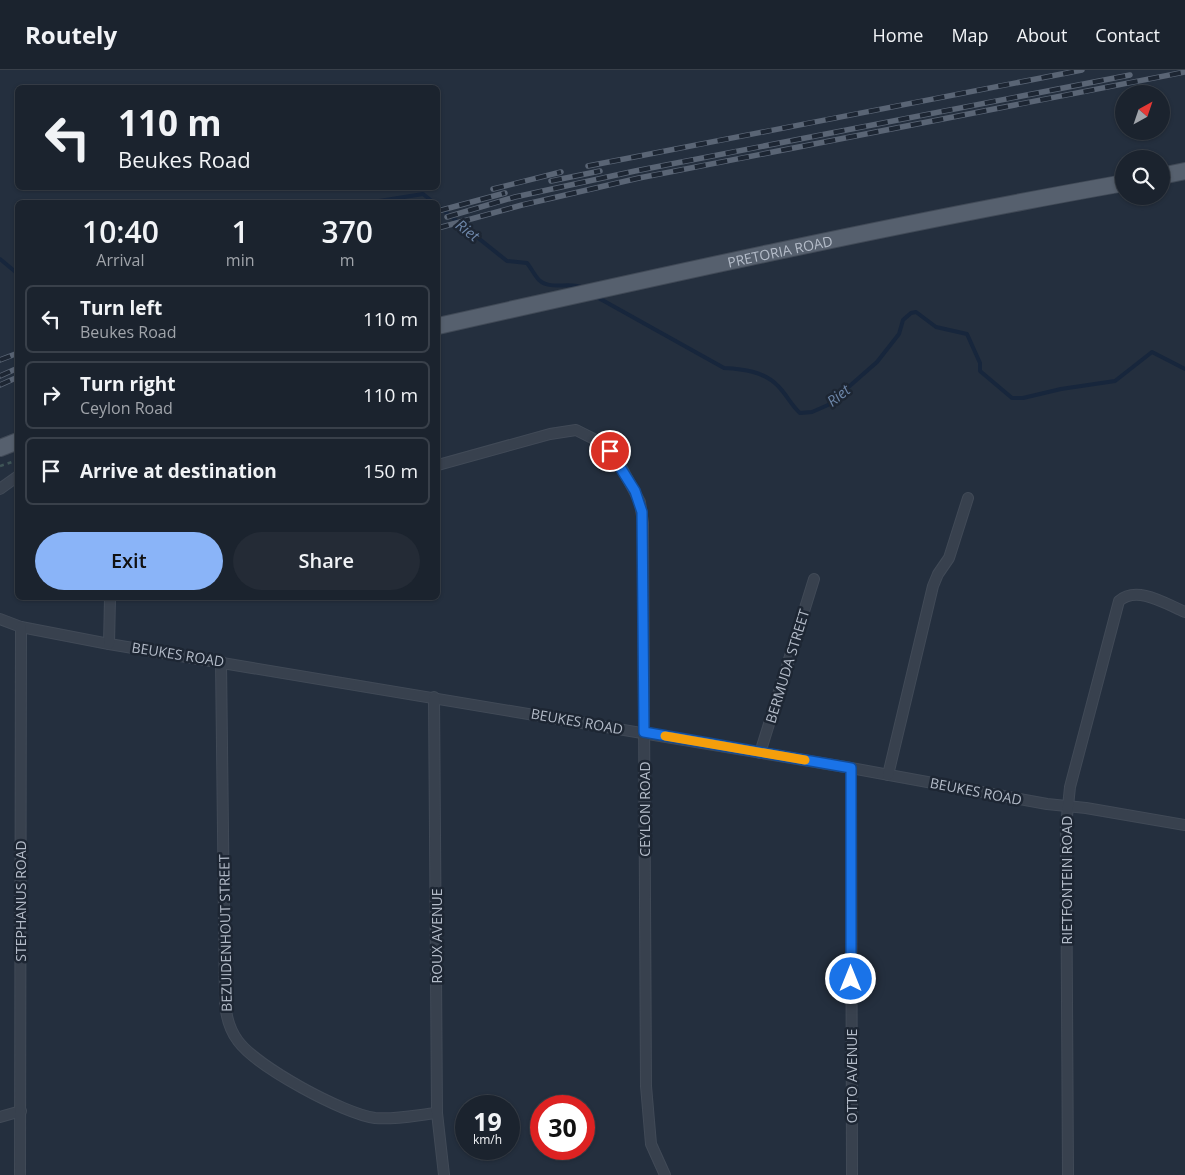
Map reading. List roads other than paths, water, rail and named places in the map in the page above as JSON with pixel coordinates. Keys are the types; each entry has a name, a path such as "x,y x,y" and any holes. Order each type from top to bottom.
{"main road":[{"path":"1170,174 1185,171"},
{"name":"PRETORIA ROAD","path":"440,326 778,251 1012,203 1115,185"},
{"path":"0,448 15,443"}],"street":[{"name":"CEYLON ROAD","path":"440,464 564,430 576,430 600,442 618,461 640,502 642,512 646,1086 652,1144 665,1175"},
{"path":"0,489 15,478"},
{"path":"888,775 933,586 938,574 949,558 968,498"},
{"name":"BERMUDA STREET","path":"760,753 814,579"},
{"name":"RIETFONTEIN ROAD","path":"1068,1175 1066,807 1115,609 1119,601 1125,596 1139,594 1185,612"},
{"path":"109,644 110,600"},
{"name":"BEUKES ROAD","path":"0,619 20,627 109,644 644,732 1066,807 1185,825"},
{"name":"STEPHANUS ROAD","path":"20,627 20,1175"},
{"name":"BEZUIDENHOUT STREET","path":"221,661 225,1002 226,1015 233,1033 248,1052 264,1065 355,1113 384,1118 436,1113"},
{"name":"ROUX AVENUE","path":"434,697 436,1113 444,1175"},
{"name":"OTTO AVENUE","path":"851,768 852,1175"},
{"path":"0,1117 21,1111"}],"waterway":[{"name":"Riet","path":"386,200 423,194 430,200"},
{"name":"Riet","path":"440,208 507,261 527,263 539,280 544,283 555,286 573,285 583,288"},
{"name":"Riet","path":"0,259 15,272"},
{"name":"Riet","path":"595,296 724,368 745,370 766,377 778,386 800,413 812,412 828,405 877,362 899,334 903,320 911,313 916,312 936,327 967,334 980,363 980,371 1012,398 1023,398 1061,389 1115,381 1152,352 1185,369"}],"railway":[{"path":"588,166 1082,70"},
{"path":"440,227 522,205 639,178 1185,72"},
{"path":"447,217 515,197 635,171 1130,75"},
{"path":"551,181 600,171"},
{"path":"493,189 561,172"},
{"path":"440,210 505,193"},
{"path":"0,360 15,354"},
{"path":"0,376 15,369"},
{"path":"0,385 15,378"}]}
